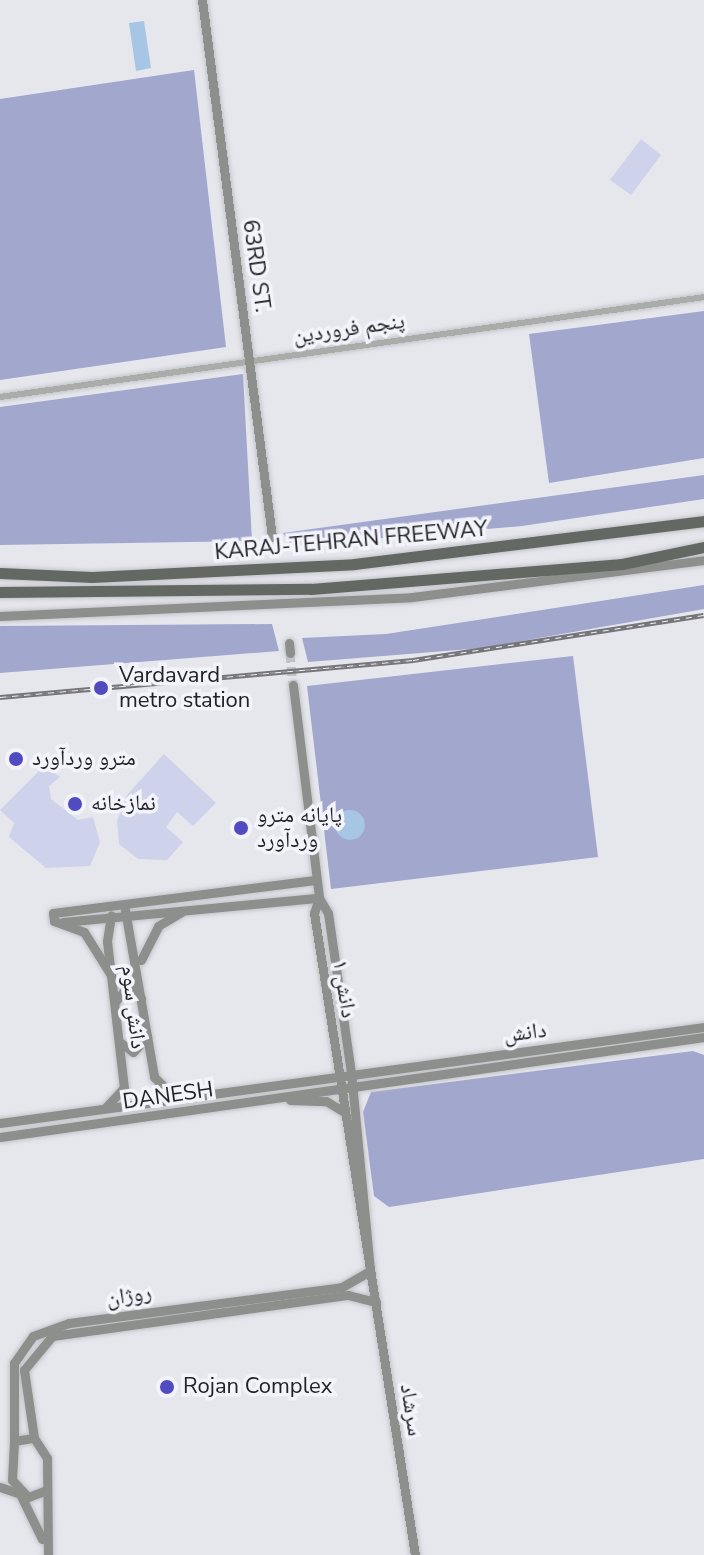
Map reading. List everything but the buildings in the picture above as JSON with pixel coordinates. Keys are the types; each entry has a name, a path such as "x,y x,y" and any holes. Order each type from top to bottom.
{"highway":[{"name":"KARAJ-TEHRAN FREEWAY","path":"0,573 107,576 354,564 704,521"},
{"path":"0,592 311,589 622,564 704,547"}],"street":[{"name":"63RD ST.","path":"202,0 272,537"},
{"name":"پنجم فروردین","path":"0,397 704,297"},
{"path":"0,616 412,597 704,560"},
{"name":"دانش ۱","path":"293,685 315,880 319,898 328,913 352,1085"},
{"path":"111,975 84,932 63,922 53,913 315,880"},
{"path":"63,922 319,898"},
{"name":"دانش ۱","path":"319,898 314,913 341,1087"},
{"name":"دانش سوم","path":"105,1108 124,1088 111,975 111,918 117,903 127,915 154,1077 176,1099"},
{"path":"138,971 158,926 186,910"},
{"path":"115,1003 128,986 143,1001"},
{"name":"دانش","path":"338,1074 704,1027"},
{"path":"119,1040 133,1052 148,1036"},
{"name":"دانش","path":"341,1087 704,1037"},
{"path":"105,1108 338,1074"},
{"name":"سرشاد","path":"352,1085 370,1271"},
{"name":"سرشاد","path":"341,1087 415,1555"},
{"name":"DANESH","path":"0,1137 341,1087"},
{"path":"275,1099 326,1101 344,1112"},
{"name":"DANESH","path":"0,1123 105,1108"},
{"path":"345,1291 370,1271"},
{"path":"345,1291 376,1302"},
{"name":"روژان","path":"14,1441 11,1382 23,1346 49,1328 345,1291"},
{"name":"روژان","path":"47,1555 44,1491 47,1458 34,1438 24,1403 32,1353 52,1336 110,1322"},
{"path":"0,1461 9,1453 14,1441 34,1438"},
{"path":"9,1453 20,1494 47,1555"},
{"path":"0,1487 20,1494 44,1491"}],"shaded area":[{"path":"144,21 151,68 136,71 129,23"},
{"path":"194,70 226,347 0,380 0,99"},
{"path":"641,139 661,155 631,195 610,180"},
{"path":"704,311 704,458 549,483 529,334"},
{"path":"243,374 252,541 0,545 0,407"},
{"path":"704,475 704,499 522,526 292,546 283,533"},
{"path":"704,585 704,609 483,648 308,662 302,638 386,634"},
{"path":"272,624 279,651 0,673 0,626"},
{"path":"573,656 598,857 331,889 307,686"},
{"path":"164,754 216,803 193,826 177,812 166,827 183,842 167,860 138,859 119,844 117,821 127,795"},
{"path":"44,766 60,777 49,786 51,799 78,820 93,817 100,842 90,866 46,868 9,837 14,823 0,810"},
{"path":"350,810 361,814 365,825 361,836 350,840 339,836 335,825 339,814"},
{"path":"693,1051 704,1055 704,1159 389,1207 374,1196 363,1112 371,1092"}],"tunnel":[{"path":"290,653 293,685"}],"railway":[{"path":"0,697 413,660 704,615"}],"place":[{"name":"Vardavard metro station","path":"101,688"},
{"name":"مترو وردآورد","path":"16,759"},
{"name":"نمازخانه","path":"75,804"},
{"name":"پایانه مترو وردآورد","path":"241,828"},
{"name":"Rojan Complex","path":"167,1387"}]}
